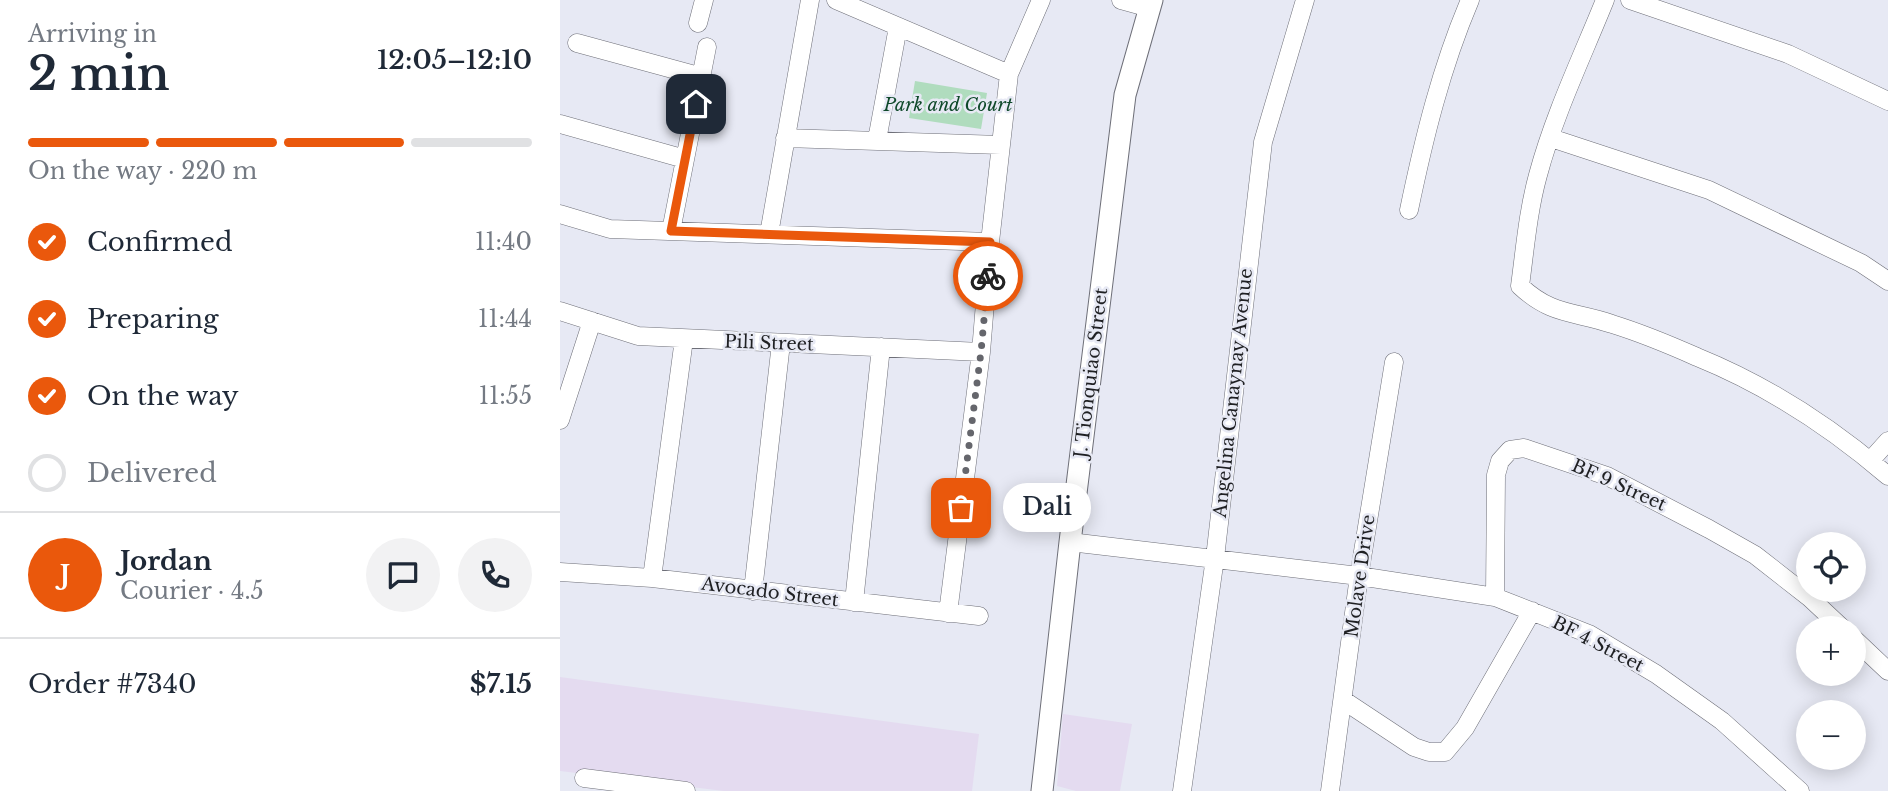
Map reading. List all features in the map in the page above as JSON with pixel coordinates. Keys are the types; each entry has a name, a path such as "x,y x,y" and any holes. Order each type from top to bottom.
{"main road":[{"name":"J. Tionquiao Street","path":"1042,791 1125,95 1150,2"}],"street":[{"path":"698,23 704,0"},
{"path":"769,234 810,0"},
{"path":"836,0 1009,74"},
{"path":"948,612 981,352 1009,74 1041,0"},
{"path":"1121,0 1150,2"},
{"name":"Angelina Canaynay Avenue","path":"1182,791 1215,558 1263,142 1305,0"},
{"path":"1409,210 1424,137 1446,60 1470,0"},
{"path":"1605,0 1538,174 1520,286 1545,306 1610,323 1699,357 1744,378 1800,411 1888,476"},
{"path":"1630,0 1788,54 1888,101"},
{"path":"877,140 898,27"},
{"path":"577,43 702,77"},
{"path":"671,231 707,47"},
{"path":"560,124 685,159"},
{"path":"785,138 1001,145"},
{"path":"1551,138 1709,190 1861,263 1888,281"},
{"path":"560,214 610,229 990,242"},
{"name":"Pili Street","path":"560,311 638,335 981,352"},
{"path":"560,420 592,321"},
{"path":"652,578 684,339"},
{"path":"753,591 780,343"},
{"path":"854,602 881,347"},
{"name":"Molave Drive","path":"1330,791 1359,576 1394,362"},
{"path":"1870,461 1888,442"},
{"name":"BF 9 Street","path":"1495,597 1496,475 1500,461 1510,450 1524,448 1607,476 1709,528 1755,555 1829,616"},
{"name":"BF 4 Street","path":"1070,542 1359,576 1495,597 1589,635 1656,674 1722,721 1800,791"},
{"name":"Avocado Street","path":"560,572 652,578 979,616"},
{"path":"1343,700 1414,747 1429,752 1445,752 1465,728 1532,611"},
{"path":"1866,650 1888,671"},
{"path":"584,778 686,791"}],"shaded area":[{"path":"560,677 979,734 972,791 724,791 560,771"},
{"path":"1063,714 1132,724 1120,791 1076,791 1057,786"}],"green space":[{"name":"Park and Court","path":"915,81 987,93 981,129 909,118"}],"way so far":[{"path":"961,508 988,276"}],"place":[{"name":"Dali","path":"961,508"}],"route":[{"path":"696,104 671,231 990,242 988,276"}]}
